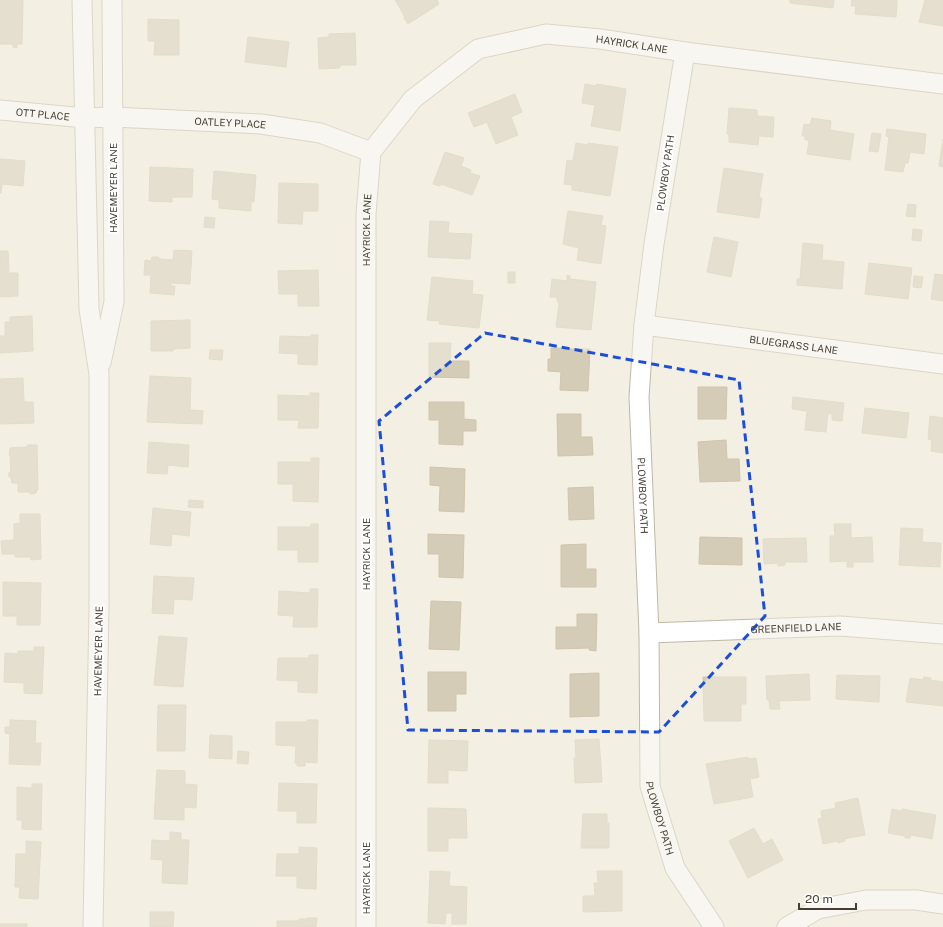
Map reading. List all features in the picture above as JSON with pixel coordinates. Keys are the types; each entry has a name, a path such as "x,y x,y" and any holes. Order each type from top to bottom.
{"street":[{"name":"HAVEMEYER LANE","path":"82,0 89,309 99,374 99,609 93,927"},
{"name":"HAVEMEYER LANE","path":"99,374 114,302 112,0"},
{"name":"HAYRICK LANE","path":"366,927 366,214 371,152 413,99 478,49 546,34 600,39 685,52 943,84"},
{"name":"PLOWBOY PATH","path":"685,52 654,244 644,325 639,397 649,633 650,786 675,868 714,927"},
{"name":"OTT PLACE","path":"0,110 85,118"},
{"name":"OATLEY PLACE","path":"85,118 113,117 262,124 320,133 371,152"},
{"name":"BLUEGRASS LANE","path":"644,325 943,364"},
{"name":"GREENFIELD LANE","path":"649,633 840,626 943,634"},
{"path":"787,927 818,909 866,900 916,900 943,904"}],"highlighted area":[{"path":"485,333 739,380 765,616 659,732 408,730 379,421"}],"building":[{"path":"0,0 23,0 22,44 17,44 17,48 13,47 13,44 0,44"},
{"path":"395,0 437,0 439,4 408,24"},
{"path":"790,0 834,0 833,8 790,3"},
{"path":"852,0 897,0 896,17 855,14 856,6 851,6"},
{"path":"925,0 943,0 943,26 919,22"},
{"path":"148,19 179,20 179,55 154,55 155,41 148,41"},
{"path":"355,33 356,65 341,65 339,68 319,69 318,38 329,37 329,34"},
{"path":"248,37 289,42 286,67 245,62"},
{"path":"585,84 596,86 597,84 626,89 620,131 591,126 595,105 582,103"},
{"path":"515,94 522,112 511,117 518,135 496,144 487,122 474,127 468,113"},
{"path":"729,108 757,110 757,116 774,117 773,137 759,136 758,145 729,142 729,134 727,134"},
{"path":"812,118 831,121 830,130 854,134 850,160 807,154 809,140 805,140 805,136 802,136 804,124 810,125"},
{"path":"887,129 926,134 924,154 910,152 908,163 905,163 903,172 885,170 889,137 886,136"},
{"path":"872,133 881,134 878,152 869,151"},
{"path":"943,139 943,167 939,166"},
{"path":"576,143 618,147 610,196 572,190 572,185 564,184 567,160 573,161"},
{"path":"445,152 464,158 461,166 471,170 470,173 480,176 472,195 441,184 440,186 433,184"},
{"path":"0,159 25,161 23,186 2,184 0,193"},
{"path":"150,167 193,169 192,197 172,197 172,202 149,201"},
{"path":"724,168 763,174 759,198 762,198 759,218 717,212"},
{"path":"214,171 256,175 254,202 251,201 251,211 219,208 219,200 212,199"},
{"path":"279,183 318,184 318,211 303,211 302,224 278,223"},
{"path":"908,204 916,205 915,217 906,216"},
{"path":"568,211 603,216 601,225 606,226 601,264 577,260 579,248 563,244"},
{"path":"205,217 215,218 214,228 204,227"},
{"path":"430,221 449,222 448,233 472,234 470,259 428,257"},
{"path":"913,229 922,230 921,241 912,240"},
{"path":"714,237 738,242 731,277 707,272"},
{"path":"803,243 823,245 822,260 844,262 842,289 797,285 797,279 800,279"},
{"path":"174,250 192,251 190,284 171,283 171,286 175,286 174,295 150,293 151,275 144,275 145,260 151,261 152,257 159,257 159,259 173,260"},
{"path":"0,251 8,251 9,273 18,273 18,296 0,297"},
{"path":"869,263 912,268 908,299 865,294"},
{"path":"318,270 319,306 298,306 298,294 279,294 278,271"},
{"path":"508,272 515,272 515,283 508,283"},
{"path":"935,274 943,275 943,301 931,299"},
{"path":"567,275 570,276 570,279 596,282 591,330 556,327 559,304 556,297 550,297 552,279 567,281"},
{"path":"914,276 923,277 921,288 913,287"},
{"path":"432,277 473,281 472,294 483,295 479,328 439,324 440,321 427,320"},
{"path":"32,316 33,351 0,353 0,336 5,336 5,322 10,322 10,317"},
{"path":"190,320 190,348 173,349 173,351 151,351 151,321"},
{"path":"311,335 318,335 317,365 298,364 298,354 279,353 280,336 311,337"},
{"path":"429,343 451,343 450,361 469,361 469,378 429,377"},
{"path":"551,348 590,349 588,391 560,390 561,372 548,371 548,359 551,359"},
{"path":"210,350 223,350 222,360 209,359"},
{"path":"150,376 191,378 190,410 203,411 202,424 147,422"},
{"path":"23,378 24,402 33,402 34,423 0,424 0,379"},
{"path":"698,387 727,387 726,419 698,419"},
{"path":"310,393 319,393 318,428 298,428 299,420 278,420 278,395 310,396"},
{"path":"793,397 844,403 842,421 832,420 832,414 828,413 826,432 805,430 807,411 792,409"},
{"path":"429,402 464,402 464,419 476,420 476,431 463,431 463,445 439,444 439,420 429,420"},
{"path":"865,408 909,413 906,438 862,433"},
{"path":"557,414 581,414 581,437 592,437 593,455 558,456"},
{"path":"930,416 943,418 943,453 931,451 932,440 928,439"},
{"path":"726,440 727,459 739,459 740,481 700,482 698,442"},
{"path":"149,442 189,445 188,467 168,465 167,474 147,473"},
{"path":"28,445 37,445 38,490 36,493 30,494 30,492 18,492 18,483 12,483 11,477 9,477 9,472 11,472 9,455 10,448 27,447"},
{"path":"311,458 319,458 318,502 293,501 293,484 278,484 278,462 311,462"},
{"path":"430,467 465,469 464,512 439,511 440,486 430,485"},
{"path":"593,487 594,519 569,520 568,488"},
{"path":"189,500 203,501 203,508 188,507"},
{"path":"153,508 191,512 189,536 172,534 171,546 150,544"},
{"path":"20,514 40,514 41,559 31,560 31,557 15,557 15,554 2,554 1,541 14,540 14,524 20,523"},
{"path":"311,524 318,524 318,562 298,562 298,550 278,550 278,527 311,527"},
{"path":"834,524 851,524 851,538 872,537 873,562 853,562 853,567 847,567 847,561 830,562 830,536 835,536"},
{"path":"901,528 923,529 922,542 941,543 940,567 899,565"},
{"path":"428,534 464,535 463,578 439,577 439,554 428,554"},
{"path":"700,537 742,538 742,565 699,564"},
{"path":"806,538 807,562 785,562 785,565 778,566 778,563 764,564 763,539"},
{"path":"586,544 586,569 596,569 596,587 561,587 561,545"},
{"path":"154,576 194,578 192,600 174,599 173,614 152,613"},
{"path":"3,582 41,583 40,625 17,625 17,616 3,616"},
{"path":"310,589 318,589 317,627 293,627 294,616 278,615 279,591 310,593"},
{"path":"431,601 461,602 459,650 429,649"},
{"path":"577,614 597,614 596,651 589,650 589,648 556,649 556,627 577,627"},
{"path":"159,636 187,638 183,687 154,685"},
{"path":"34,647 44,647 42,694 24,693 24,683 4,682 5,653 18,654 18,651 34,651"},
{"path":"309,655 318,655 317,693 298,692 298,681 277,680 278,658 309,658"},
{"path":"428,672 466,672 466,694 456,694 456,711 428,711"},
{"path":"599,673 599,716 570,717 570,674"},
{"path":"809,674 810,700 779,701 780,709 770,709 769,700 767,700 766,676"},
{"path":"837,675 880,676 879,702 836,699"},
{"path":"703,677 746,677 746,704 741,704 741,721 704,721"},
{"path":"924,677 931,678 930,680 943,682 943,706 906,702 910,678 923,680"},
{"path":"158,705 186,705 185,751 157,751"},
{"path":"10,720 36,721 35,743 41,743 40,765 9,764 10,734 5,733 5,727 10,727"},
{"path":"307,720 318,720 317,763 305,762 305,766 297,766 297,763 295,763 296,746 276,745 276,722 307,722"},
{"path":"210,735 232,736 232,759 209,758"},
{"path":"599,739 602,782 575,783 575,740"},
{"path":"429,740 468,741 467,771 448,770 448,783 428,783"},
{"path":"238,751 249,752 248,764 237,763"},
{"path":"748,757 748,759 756,758 759,777 750,779 753,797 714,804 706,764"},
{"path":"157,770 185,771 185,784 197,785 196,808 184,807 184,820 154,819"},
{"path":"279,783 317,784 316,823 297,823 297,811 278,811"},
{"path":"32,784 42,784 41,830 22,829 22,820 17,820 17,787 32,788"},
{"path":"858,798 865,835 844,839 845,841 838,843 838,841 823,844 818,819 822,818 821,811 836,808 835,803"},
{"path":"428,808 466,809 467,838 448,838 448,851 428,851"},
{"path":"892,809 901,811 902,809 936,815 932,839 911,835 910,838 905,838 905,836 888,833"},
{"path":"583,814 607,814 607,823 609,823 609,848 581,848"},
{"path":"754,828 763,844 772,839 783,860 748,878 729,841"},
{"path":"170,832 181,833 181,840 189,840 187,884 162,883 163,860 151,859 152,840 170,841"},
{"path":"26,841 41,842 38,899 19,898 20,887 15,887 16,854 26,854"},
{"path":"299,847 317,848 316,889 297,888 297,876 276,876 277,854 299,854"},
{"path":"430,871 450,872 449,886 467,887 466,924 452,924 452,913 446,913 445,924 428,923"},
{"path":"597,871 622,871 622,911 583,912 583,896 595,896 594,883 598,883"},
{"path":"150,912 174,912 173,927 150,927"},
{"path":"317,918 316,927 277,927 277,921 299,921 299,919"},
{"path":"0,924 27,924 27,927 0,927"}]}
